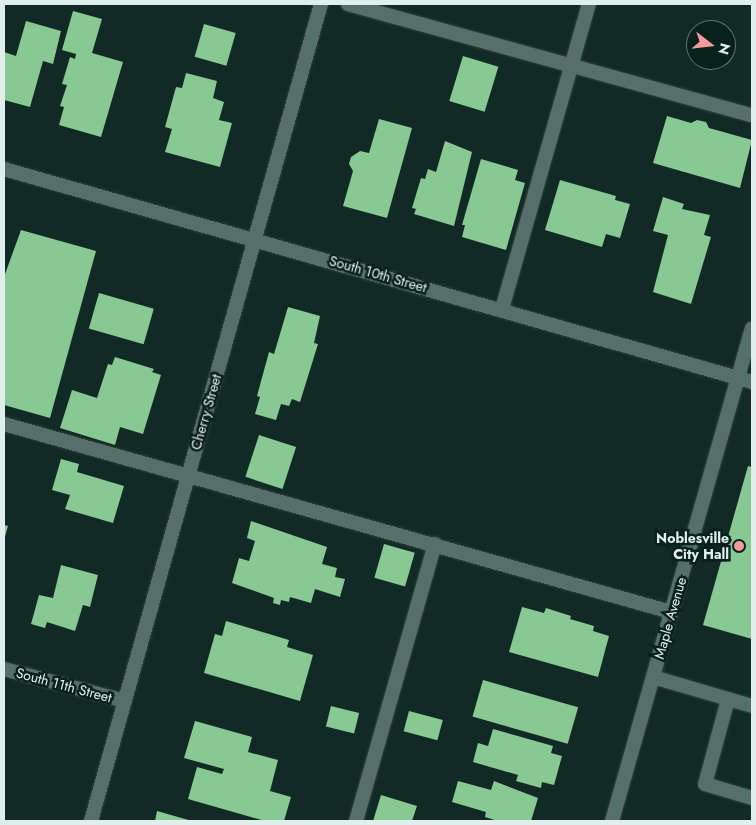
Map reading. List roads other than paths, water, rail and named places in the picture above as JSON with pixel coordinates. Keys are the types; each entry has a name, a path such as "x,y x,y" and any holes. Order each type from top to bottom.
{"street":[{"name":"Cherry Street","path":"91,821 321,4"},
{"path":"348,4 752,115"},
{"path":"502,309 570,65 589,4"},
{"name":"South 10th Street","path":"4,169 502,309 752,382"},
{"name":"Maple Avenue","path":"612,821 752,328"},
{"path":"4,424 671,612"},
{"path":"356,821 435,544"},
{"name":"South 11th Street","path":"4,669 125,701"},
{"path":"653,677 752,706"},
{"path":"728,699 705,784 752,798"}],"place":[{"name":"Noblesville City Hall","path":"739,546"}]}
